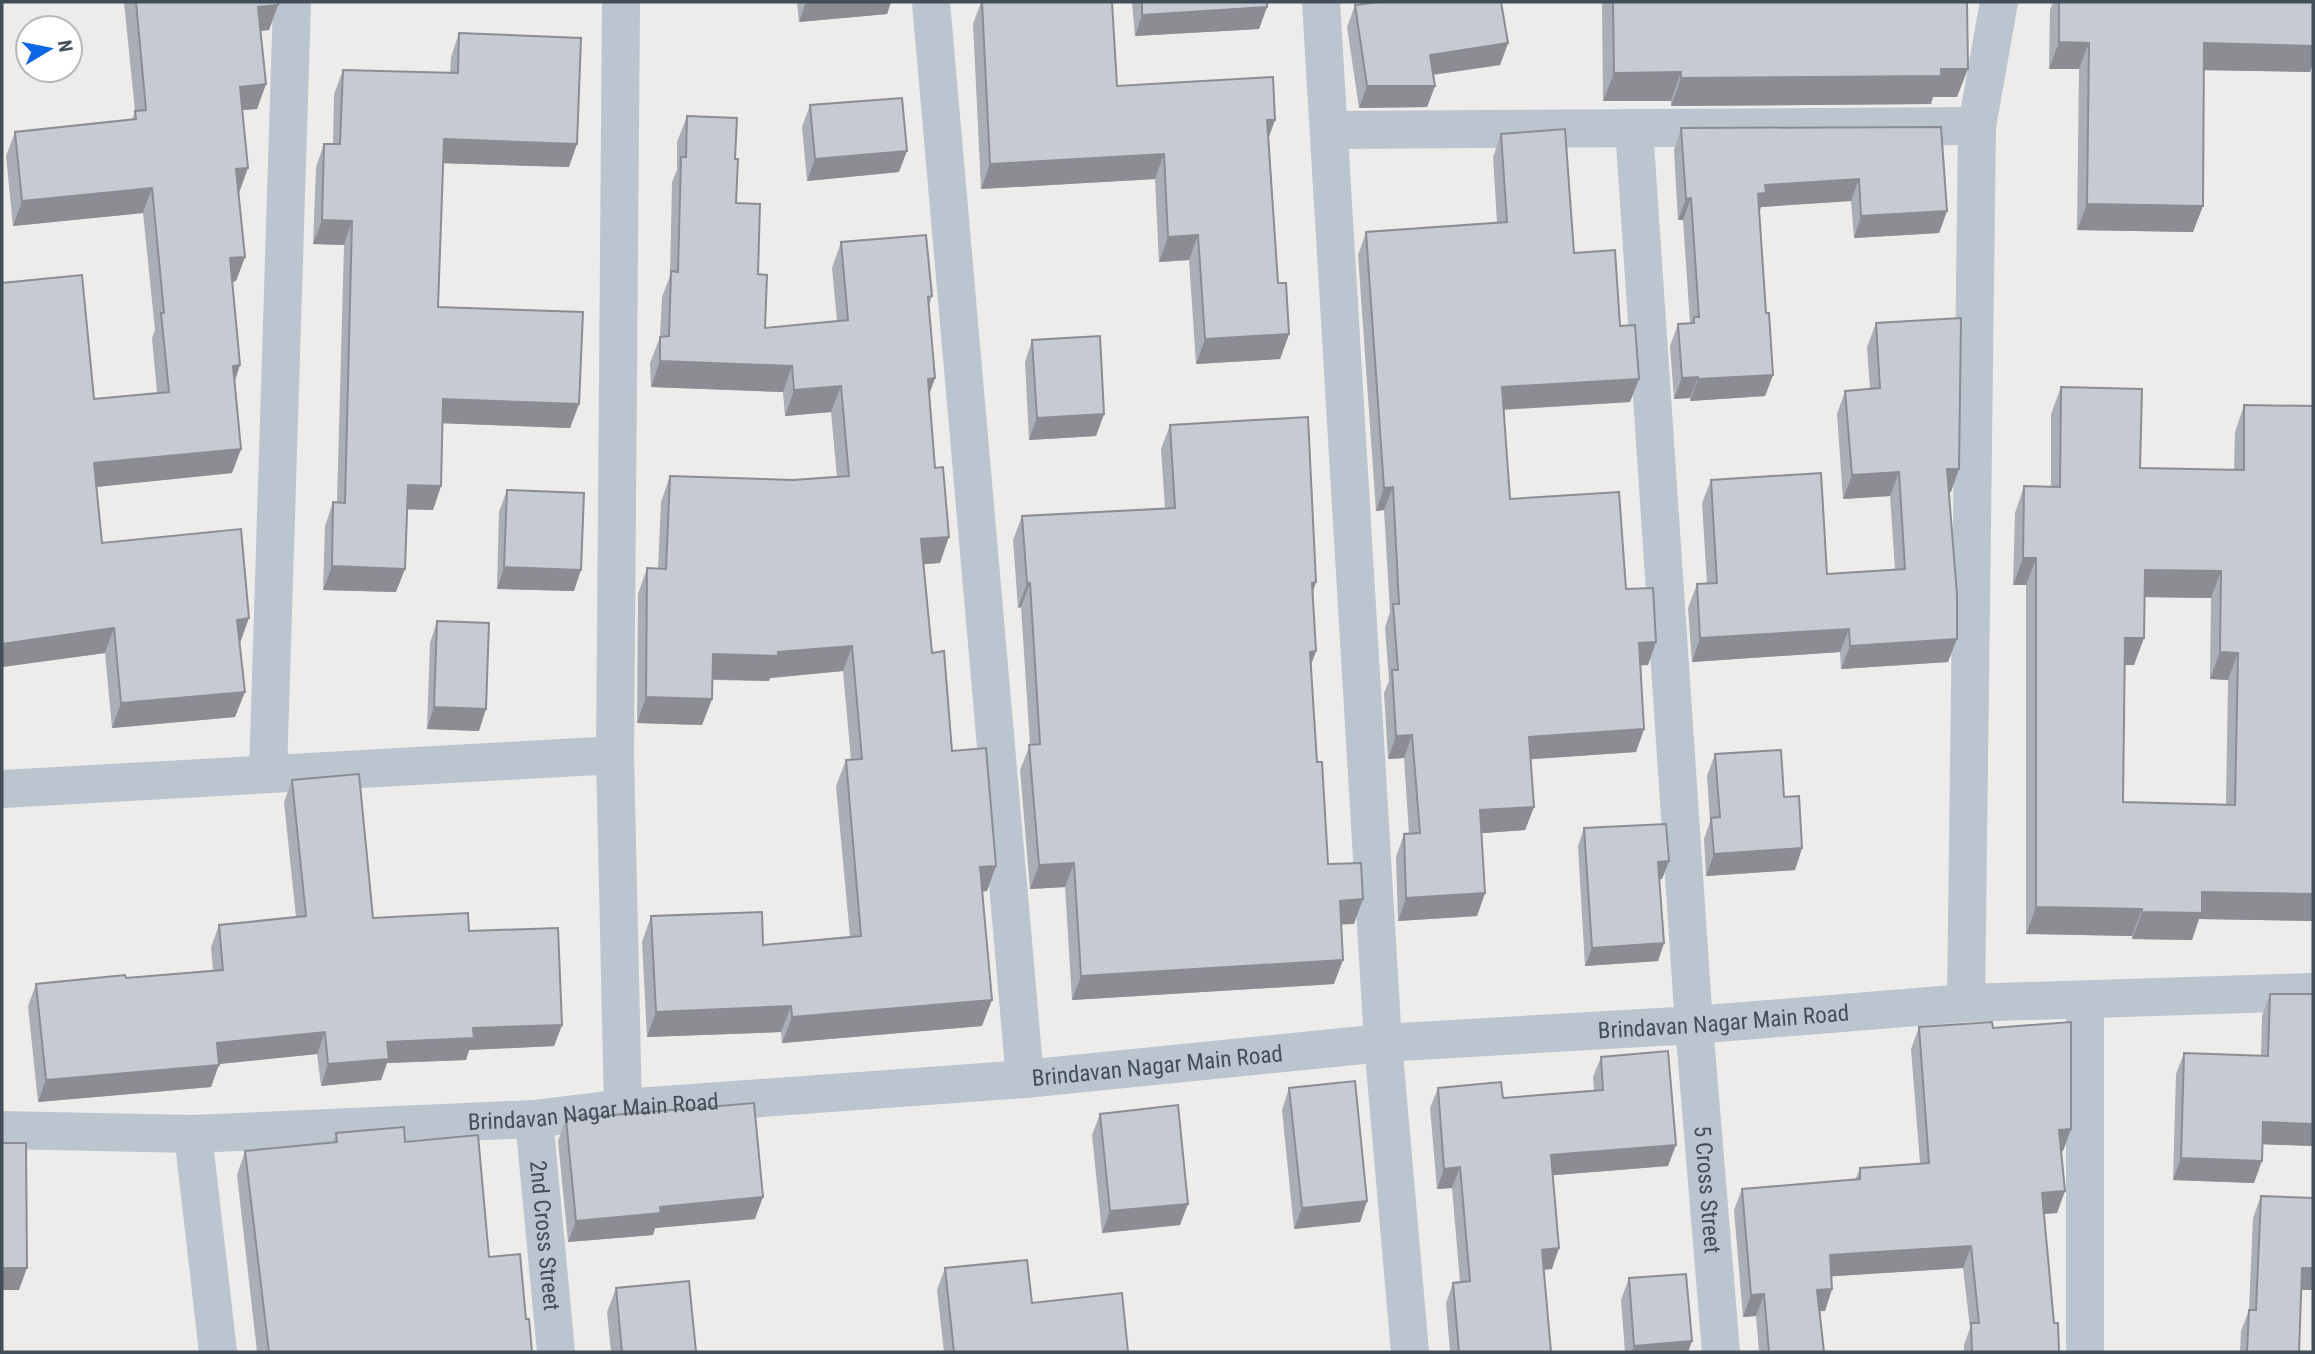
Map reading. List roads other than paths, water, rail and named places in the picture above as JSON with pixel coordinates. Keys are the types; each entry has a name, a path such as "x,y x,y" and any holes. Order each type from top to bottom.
{"street":[{"path":"268,774 292,2"},
{"path":"931,2 1025,1079"},
{"path":"1321,2 1383,1042 1410,1352"},
{"path":"1966,1003 1977,126 1999,2"},
{"path":"621,4 615,755 623,1108"},
{"path":"1329,130 1977,126"},
{"name":"5 Cross Street","path":"1633,128 1694,1025 1721,1352"},
{"path":"2,789 615,755"},
{"name":"Brindavan Nagar Main Road","path":"2,1130 193,1134 534,1119 623,1108 1025,1079 1383,1042 1694,1025 1966,1003 2313,992"},
{"path":"2085,1001 2085,1352"},
{"name":"2nd Cross Street","path":"534,1119 556,1352"},
{"path":"193,1134 218,1352"}]}
